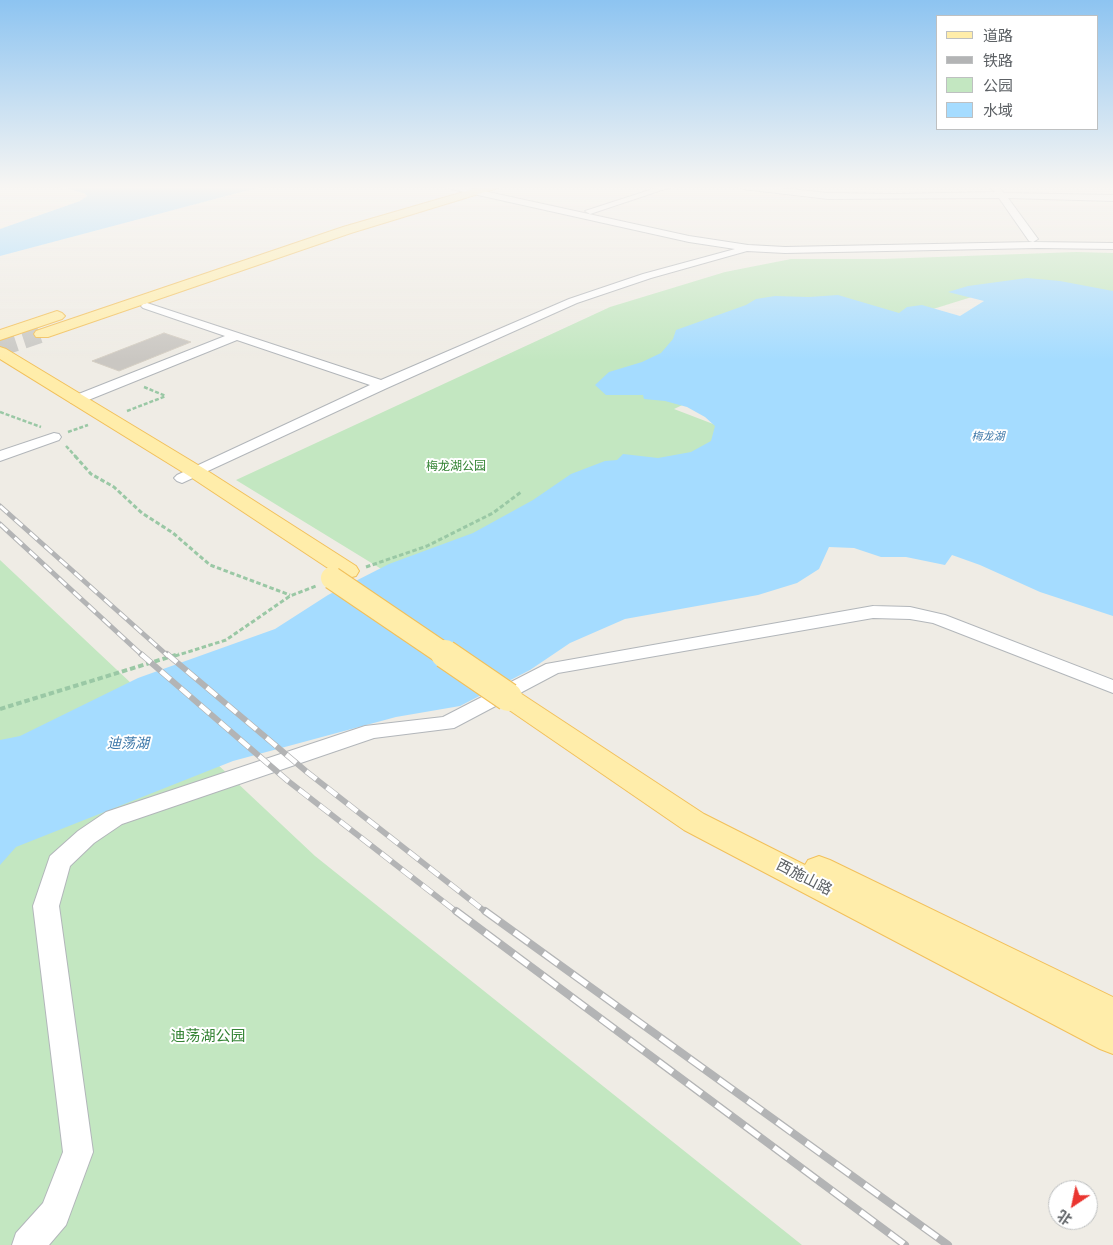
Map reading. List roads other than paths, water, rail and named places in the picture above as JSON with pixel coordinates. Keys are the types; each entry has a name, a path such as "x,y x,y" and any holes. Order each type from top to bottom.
{"main road":[{"path":"0,335 273,244"},
{"path":"2,358 35,340 294,244"},
{"path":"35,340 308,244"},
{"path":"35,340 146,306 319,244"},
{"path":"2,358 76,400 514,692"},
{"path":"2,358 189,475"},
{"name":"西施山路","path":"514,692 705,812 1113,1014"},
{"name":"西施山路","path":"514,692 694,822 1113,1038"}],"street":[{"path":"690,264 699,258 701,253 700,247 697,244"},
{"path":"736,244 785,250 1038,245 1113,246"},
{"path":"740,244 749,246 805,244"},
{"path":"189,475 382,385 573,301 749,246"},
{"path":"146,306 382,385"},
{"path":"76,400 237,336"},
{"path":"0,456 56,437"},
{"path":"28,1245 54,1214 78,1152 46,906 59,862 86,837 114,818 372,731 447,723 553,668 873,612 910,613 938,619 1113,687"}],"water":[{"path":"0,244 45,244 0,256"},
{"name":"梅龙湖","path":"1027,278 1060,281 1113,291 1113,616 1040,592 980,565 952,555 945,565 906,557 881,557 854,548 829,547 819,569 797,583 758,595 625,619 570,643 530,670 460,706 396,717 233,761 16,847 0,865 0,740 20,736 138,678 275,629 328,595 389,564 473,533 533,500 571,474 605,461 617,460 623,454 658,458 691,452 711,441 715,426 705,417 687,407 665,401 644,399 643,395 606,395 595,385 609,372 642,362 661,353 673,339 676,330 746,305 756,299 775,296 809,297 838,295 899,313 907,307 922,305 960,316 984,301 948,292 968,286"}],"tunnel":[{"path":"0,348 42,334"}],"railway":[{"path":"0,506 168,656"},
{"path":"0,524 143,656"},
{"path":"141,654 288,781 458,913"},
{"path":"167,654 307,772 487,913"},
{"path":"456,911 905,1245"},
{"path":"485,911 948,1245"}],"park label":[{"name":"梅龙湖公园","path":"456,467"},
{"name":"迪荡湖公园","path":"208,1037"}],"water label":[{"name":"迪荡湖","path":"128,744"}]}
